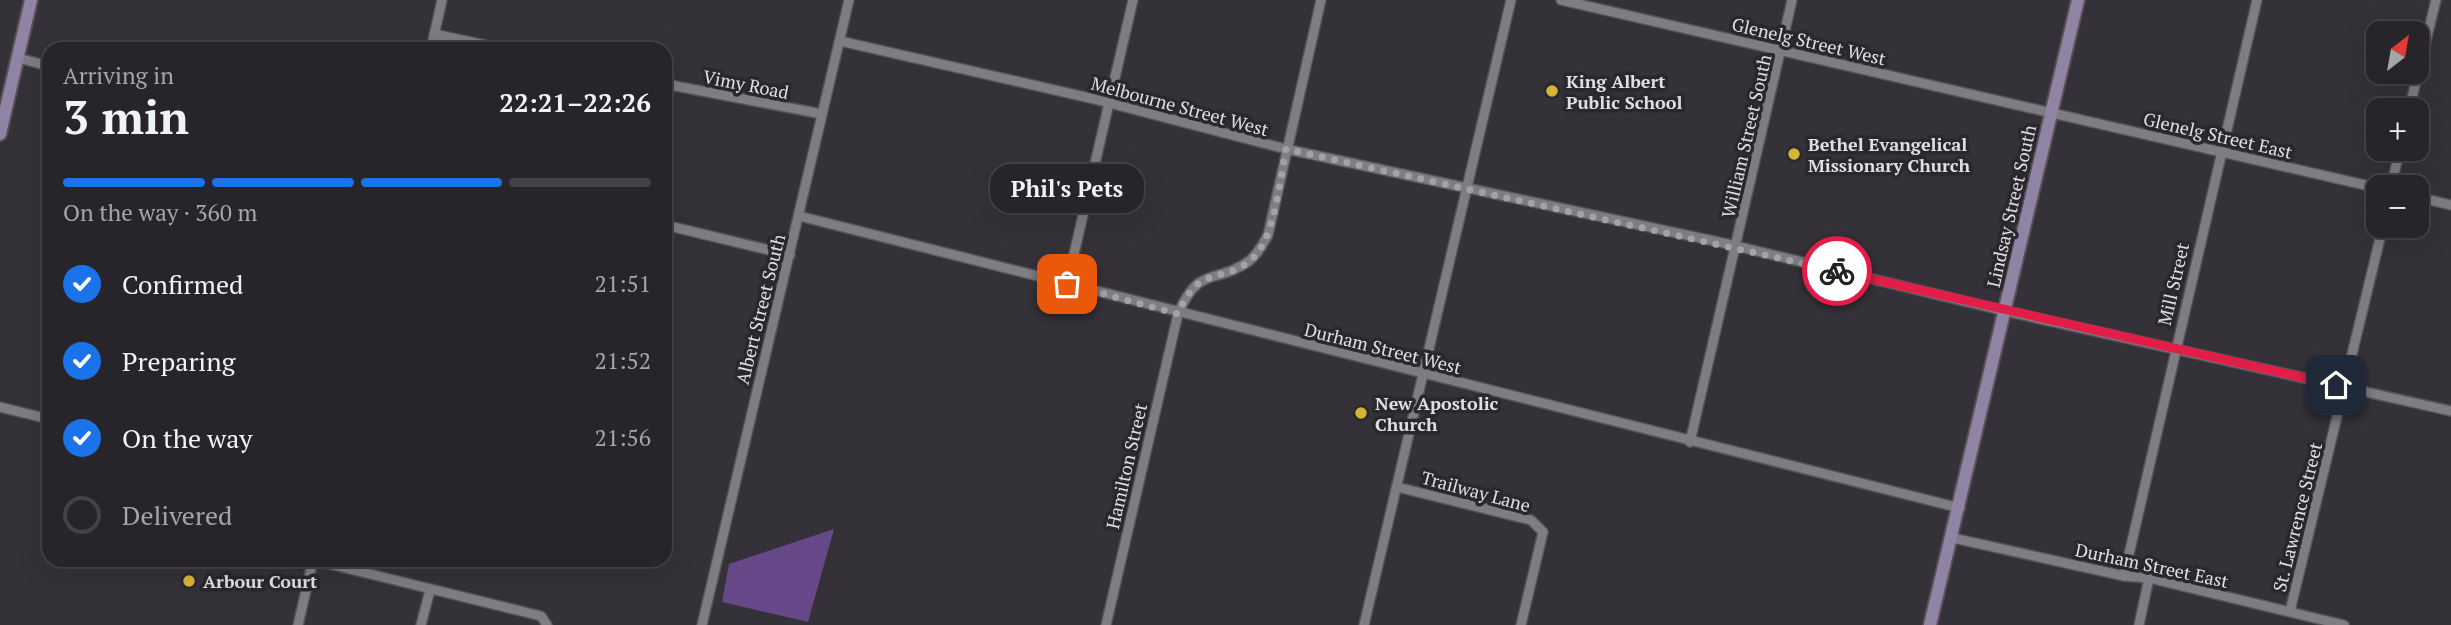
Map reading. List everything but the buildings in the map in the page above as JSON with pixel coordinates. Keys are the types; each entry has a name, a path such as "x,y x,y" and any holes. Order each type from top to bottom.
{"main road":[{"path":"0,134 31,0"},
{"name":"Lindsay Street South","path":"1930,625 1953,538 2078,0"}],"street":[{"path":"432,42 442,0"},
{"name":"Albert Street South","path":"702,625 849,0"},
{"path":"1067,284 1133,0"},
{"name":"Hamilton Street","path":"1106,625 1178,314 1188,292 1198,281 1244,264 1258,253 1268,234 1321,0"},
{"path":"1364,625 1511,0"},
{"name":"Glenelg Street West","path":"1561,0 2051,111"},
{"name":"William Street South","path":"1690,442 1792,0"},
{"name":"Mill Street","path":"2124,576 2257,0"},
{"path":"2412,98 2436,0"},
{"path":"434,34 471,42"},
{"name":"Melbourne Street West","path":"840,41 1109,103 1286,149 1737,247 2005,311 2451,411"},
{"path":"18,58 42,64"},
{"name":"Vimy Road","path":"672,85 822,114"},
{"name":"Glenelg Street East","path":"2051,111 2366,185"},
{"path":"2429,200 2451,205"},
{"name":"Durham Street West","path":"799,216 1178,314 1960,508"},
{"path":"672,227 790,255"},
{"name":"St. Lawrence Street","path":"2290,611 2380,238"},
{"path":"0,407 42,417"},
{"name":"Trailway Lane","path":"1397,487 1531,520 1543,532 1521,625"},
{"name":"Durham Street East","path":"1953,538 2124,576 2149,578 2344,625"},
{"path":"298,625 311,567"},
{"path":"340,567 541,616 547,625"},
{"path":"2139,625 2149,578"},
{"path":"421,625 430,590"}],"shaded area":[{"path":"834,529 808,622 722,602 729,564"}],"way so far":[{"path":"1067,284 1178,314 1188,292 1198,281 1244,264 1258,253 1268,234 1286,149 1837,271"}],"place":[{"name":"King Albert Public School","path":"1552,91"},
{"name":"Bethel Evangelical Missionary Church","path":"1794,154"},
{"name":"Phil's Pets","path":"1067,284"},
{"name":"New Apostolic Church","path":"1361,413"},
{"name":"Arbour Court","path":"189,581"}],"route":[{"path":"1837,271 2336,385"}]}
